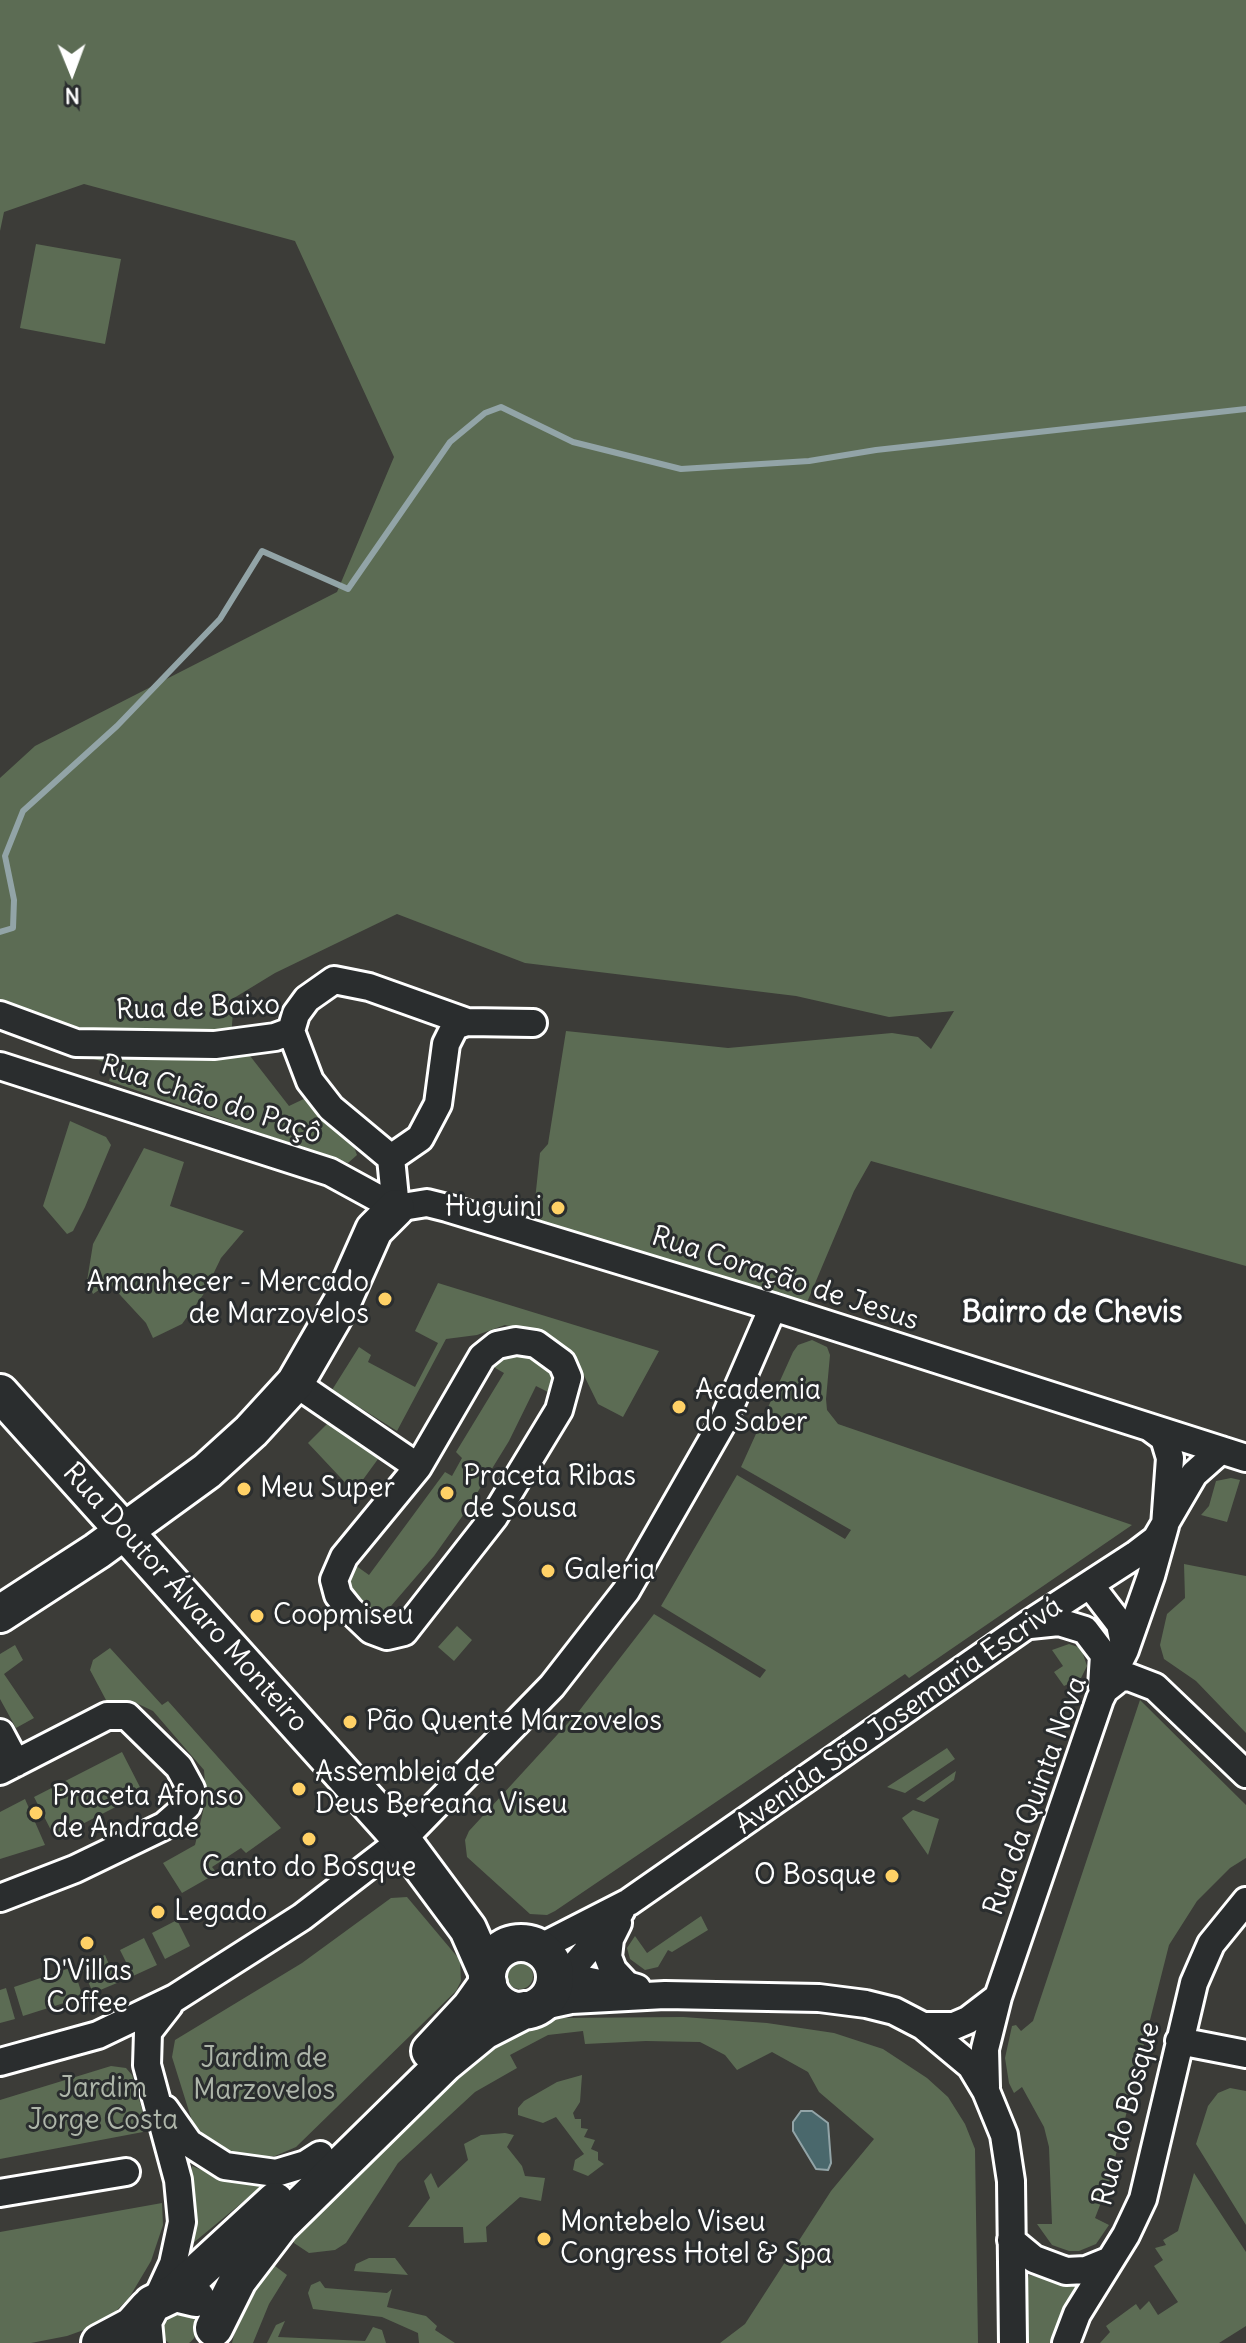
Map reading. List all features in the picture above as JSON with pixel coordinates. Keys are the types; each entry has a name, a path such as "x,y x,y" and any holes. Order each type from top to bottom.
{"street":[{"path":"291,1031 296,1014 307,999 334,980 369,987 467,1022 533,1023"},
{"name":"Rua de Baixo","path":"0,1015 76,1043 215,1045 291,1031 310,1081 324,1099 391,1158"},
{"path":"0,1614 207,1471 251,1431 295,1383 342,1302 374,1230 396,1208 391,1158 420,1138 438,1104 446,1044 455,1026 467,1022"},
{"name":"Rua Chão do Paçô","path":"0,1066 330,1172 396,1208"},
{"name":"Rua Coração de Jesus","path":"396,1208 427,1203 447,1208 773,1307 1246,1458"},
{"path":"0,2062 108,2030 175,1998 302,1917 402,1840 552,1686 626,1591 724,1420 773,1307"},
{"path":"516,1341 536,1344 562,1363 568,1377 559,1410 494,1517 423,1611 404,1632 387,1636 371,1630 350,1610 338,1595 334,1580 344,1557 418,1467 482,1357 497,1345 516,1341"},
{"path":"295,1383 418,1467"},
{"name":"Rua Doutor Álvaro Monteiro","path":"0,1393 402,1840 468,1929 488,1978"},
{"path":"1149,1427 1164,1438 1170,1458 1165,1526"},
{"name":"Avenida São Josemaria Escrivá","path":"212,2339 238,2280 280,2225 445,2063 542,1976 629,1902 1156,1539 1194,1474 1221,1450"},
{"name":"Rua da Quinta Nova","path":"986,2091 985,2049 998,1997 1103,1694 1125,1650 1165,1526"},
{"path":"1090,1585 1120,1624 1125,1650"},
{"path":"1027,1625 1059,1622 1085,1630 1104,1655 1103,1694"},
{"path":"1125,1650 1130,1644 1139,1667 1155,1687 1246,1774"},
{"path":"1103,1694 1120,1678 1129,1677 1155,1687"},
{"path":"0,1733 8,1767 107,1716 127,1716 137,1721 179,1767 189,1781 190,1798 182,1812 164,1826 75,1869 0,1898"},
{"name":"Rua Doutor Álvaro Monteiro","path":"402,1840 484,1915 542,1976"},
{"name":"Rua do Bosque","path":"1066,2343 1077,2314 1143,2199 1194,1983 1211,1944 1246,1901"},
{"path":"629,1902 610,1939 608,1957 613,1970 627,1985 655,1993"},
{"name":"Avenida São Josemaria Escrivá","path":"542,1976 629,1902"},
{"path":"655,1993 585,1980 542,1976 505,2007 496,2000 488,1978 490,1963 503,1948 512,1944 542,1976 571,2000 655,1993 851,2002 894,2011 923,2026 971,2066 986,2091 1004,2135 1011,2181 1013,2343"},
{"path":"100,2343 156,2311 445,2036 488,1978"},
{"path":"923,2026 954,2026 968,2020 998,1997"},
{"path":"951,2047 998,1997"},
{"path":"156,2311 180,2239 182,2202 147,2065 147,2038 152,2025 175,1998"},
{"path":"108,2030 131,2028 147,2038"},
{"path":"108,2030 147,2065"},
{"path":"1179,2041 1246,2054"},
{"path":"154,2092 189,2143 225,2166 276,2173 306,2164 320,2155"},
{"path":"0,2193 126,2172"},
{"path":"1011,2240 1034,2259 1066,2271 1086,2270 1108,2261"},
{"path":"156,2311 202,2302 212,2339"}],"green space":[{"path":"0,0 1246,0 1246,1266 871,1161 854,1191 805,1307 533,1219 540,1153 548,1144 566,1031 728,1048 892,1033 918,1037 931,1049 954,1011 889,1017 796,996 525,963 397,914 275,973 234,998 231,1038 91,1038 0,1006 0,778 35,746 337,592 394,457 295,241 84,184 4,212 0,231"},
{"path":"36,244 121,259 105,344 20,328"},
{"path":"0,1021 247,1052 289,1106 310,1096 352,1142 357,1155 348,1163 109,1081 114,1065 0,1031"},
{"path":"70,1121 106,1137 111,1145 85,1207 73,1231 67,1234 43,1206"},
{"path":"144,1148 184,1162 170,1206 244,1231 221,1258 203,1295 182,1324 153,1338 146,1323 109,1283 93,1294 87,1281 93,1244"},
{"path":"438,1283 659,1351 623,1417 598,1404 572,1351 552,1337 505,1325 477,1335 446,1339 397,1431 332,1390 359,1347 371,1355 368,1362 415,1387 438,1343 415,1331"},
{"path":"812,1340 827,1347 830,1355 827,1410 838,1424 1132,1525 909,1678 905,1674 555,1911 547,1915 530,1914 467,1857 465,1840 469,1831 579,1711 654,1614 760,1678 766,1670 661,1606 737,1475 845,1539 851,1530 741,1467 793,1352 798,1345"},
{"path":"520,1352 533,1353 554,1372 558,1385 552,1394 536,1386 509,1441 466,1511 434,1556 391,1606 402,1618 390,1623 379,1619 359,1605 349,1592 347,1574 355,1565 369,1575 445,1472 452,1476 462,1458 456,1452 504,1373 490,1365"},
{"path":"336,1415 378,1459 354,1492 308,1443"},
{"path":"1240,1480 1227,1522 1201,1515 1209,1506 1216,1481"},
{"path":"1184,1564 1246,1576 1246,1733 1196,1681 1164,1659 1160,1645 1167,1614 1185,1598"},
{"path":"457,1626 472,1640 454,1661 438,1647"},
{"path":"1069,1644 1081,1648 1087,1666 1081,1678 1064,1686 1054,1672 1063,1666 1052,1650"},
{"path":"15,1645 23,1660 4,1674 34,1718 16,1728 0,1699 0,1654"},
{"path":"110,1648 162,1705 168,1701 281,1828 246,1853 241,1848 212,1867 217,1873 182,1893 163,1863 195,1845 206,1799 204,1770 153,1711 130,1700 106,1700 90,1670 93,1660"},
{"path":"1140,1700 1246,1805 1246,1858 1230,1868 1197,1901 1169,1945 1109,2182 1095,2218 1109,2225 1096,2244 1079,2251 1069,2251 1052,2245 1037,2224 1052,2224 1049,2147 1044,2127 1022,2087 1014,2093 1009,2083 1005,2058 1012,2026 1016,2025 1021,2031 1033,2021"},
{"path":"947,1748 955,1759 905,1793 887,1787"},
{"path":"122,1752 143,1793 55,1838 34,1797"},
{"path":"956,1771 954,1780 924,1802 916,1799"},
{"path":"25,1799 45,1845 0,1859 0,1812"},
{"path":"913,1810 939,1819 928,1855 902,1818"},
{"name":"Jardim de Marzovelos","path":"407,1897 460,1960 461,1981 456,1991 296,2147 275,2156 255,2157 230,2151 208,2140 192,2121 172,2057 175,2040 302,1963 391,1898"},
{"path":"701,1916 708,1930 672,1952 668,1950 658,1967 645,1970 630,1959 627,1948 635,1936 647,1953"},
{"path":"177,1920 190,1946 165,1959 152,1933"},
{"path":"144,1938 157,1965 133,1976 120,1950"},
{"path":"105,1955 117,1983 93,1993 81,1965"},
{"path":"520,1963 529,1967 533,1976 529,1985 520,1989 511,1985 507,1976 511,1967"},
{"path":"73,1967 83,1997 23,2016 14,1987"},
{"path":"6,1988 15,2019 0,2023 0,1990"},
{"path":"683,2017 767,2023 834,2033 883,2049 927,2078 948,2097 965,2124 975,2149 978,2343 720,2343 745,2324 831,2191 874,2139 819,2092 808,2072 772,2052 737,2070 725,2055 700,2042 585,2044 583,2031 548,2035 510,2055 517,2068 475,2092 398,2163 346,2243 335,2250 309,2253 294,2243 294,2235 453,2076 504,2036 560,2018"},
{"name":"Jardim Jorge Costa","path":"111,2066 126,2068 132,2075 146,2123 143,2132 0,2159 0,2100"},
{"path":"582,2075 580,2102 573,2113 575,2119 581,2119 581,2128 588,2129 584,2137 595,2140 591,2149 598,2152 598,2160 604,2164 588,2176 573,2170 575,2160 584,2154 556,2117 543,2123 518,2115 518,2108 524,2101 557,2082"},
{"path":"1230,2088 1246,2091 1246,2225 1196,2144 1208,2106 1218,2093"},
{"path":"481,2135 514,2135 507,2147 522,2166 525,2176 545,2178 541,2201 520,2197 486,2227 487,2242 464,2243 463,2227 408,2227 430,2198 424,2181 431,2173 438,2188 468,2160 464,2144"},
{"path":"192,2166 221,2178 262,2186 192,2244"},
{"path":"1194,2173 1246,2252 1246,2326 1219,2343 1100,2343 1110,2332 1106,2326 1136,2304 1140,2310 1149,2301 1158,2315 1178,2302 1154,2266 1163,2260 1155,2248 1166,2245 1163,2240 1178,2231"},
{"path":"162,2203 163,2225 151,2261 129,2298 115,2312 92,2327 67,2336 31,2343 0,2343 0,2232"},
{"path":"369,2258 395,2258 408,2275 354,2271 356,2264"},
{"path":"275,2266 287,2275 269,2304 253,2343 232,2343 242,2304 270,2267"},
{"path":"1029,2275 1079,2286 1053,2343 1027,2343 1025,2290"},
{"path":"320,2281 325,2288 387,2293 392,2289 387,2307 426,2316 437,2326 435,2330 455,2343 419,2343 418,2333 382,2317 313,2309 308,2293 311,2285"},
{"path":"179,2310 192,2315 197,2328 192,2341 179,2346 166,2341 161,2328 166,2315"},
{"path":"285,2321 278,2337 365,2341 373,2327 382,2330 386,2343 267,2343 276,2325"}],"water":[{"path":"801,2111 812,2111 828,2123 831,2163 828,2170 816,2169 793,2131 793,2122"}],"waterway":[{"path":"0,932 13,928 14,900 5,856 23,811 117,726 220,619 262,551 348,589 450,442 485,413 501,407 573,442 681,469 809,461 876,450 1246,409"}],"place":[{"name":"Huguini","path":"558,1208"},
{"name":"Amanhecer - Mercado de Marzovelos","path":"385,1299"},
{"name":"Academia do Saber","path":"679,1407"},
{"name":"Meu Super","path":"244,1489"},
{"name":"Praceta Ribas de Sousa","path":"447,1493"},
{"name":"Galeria","path":"548,1571"},
{"name":"Coopmiseu","path":"257,1616"},
{"name":"Pão Quente Marzovelos","path":"350,1722"},
{"name":"Assembleia de Deus Bereana Viseu","path":"299,1789"},
{"name":"Praceta Afonso de Andrade","path":"36,1813"},
{"name":"Canto do Bosque","path":"309,1839"},
{"name":"O Bosque","path":"892,1876"},
{"name":"Legado","path":"158,1912"},
{"name":"D'Villas Coffee","path":"87,1943"},
{"name":"Montebelo Viseu Congress Hotel & Spa","path":"544,2239"}],"district":[{"name":"Bairro de Chevis","path":"1072,1313"}]}
